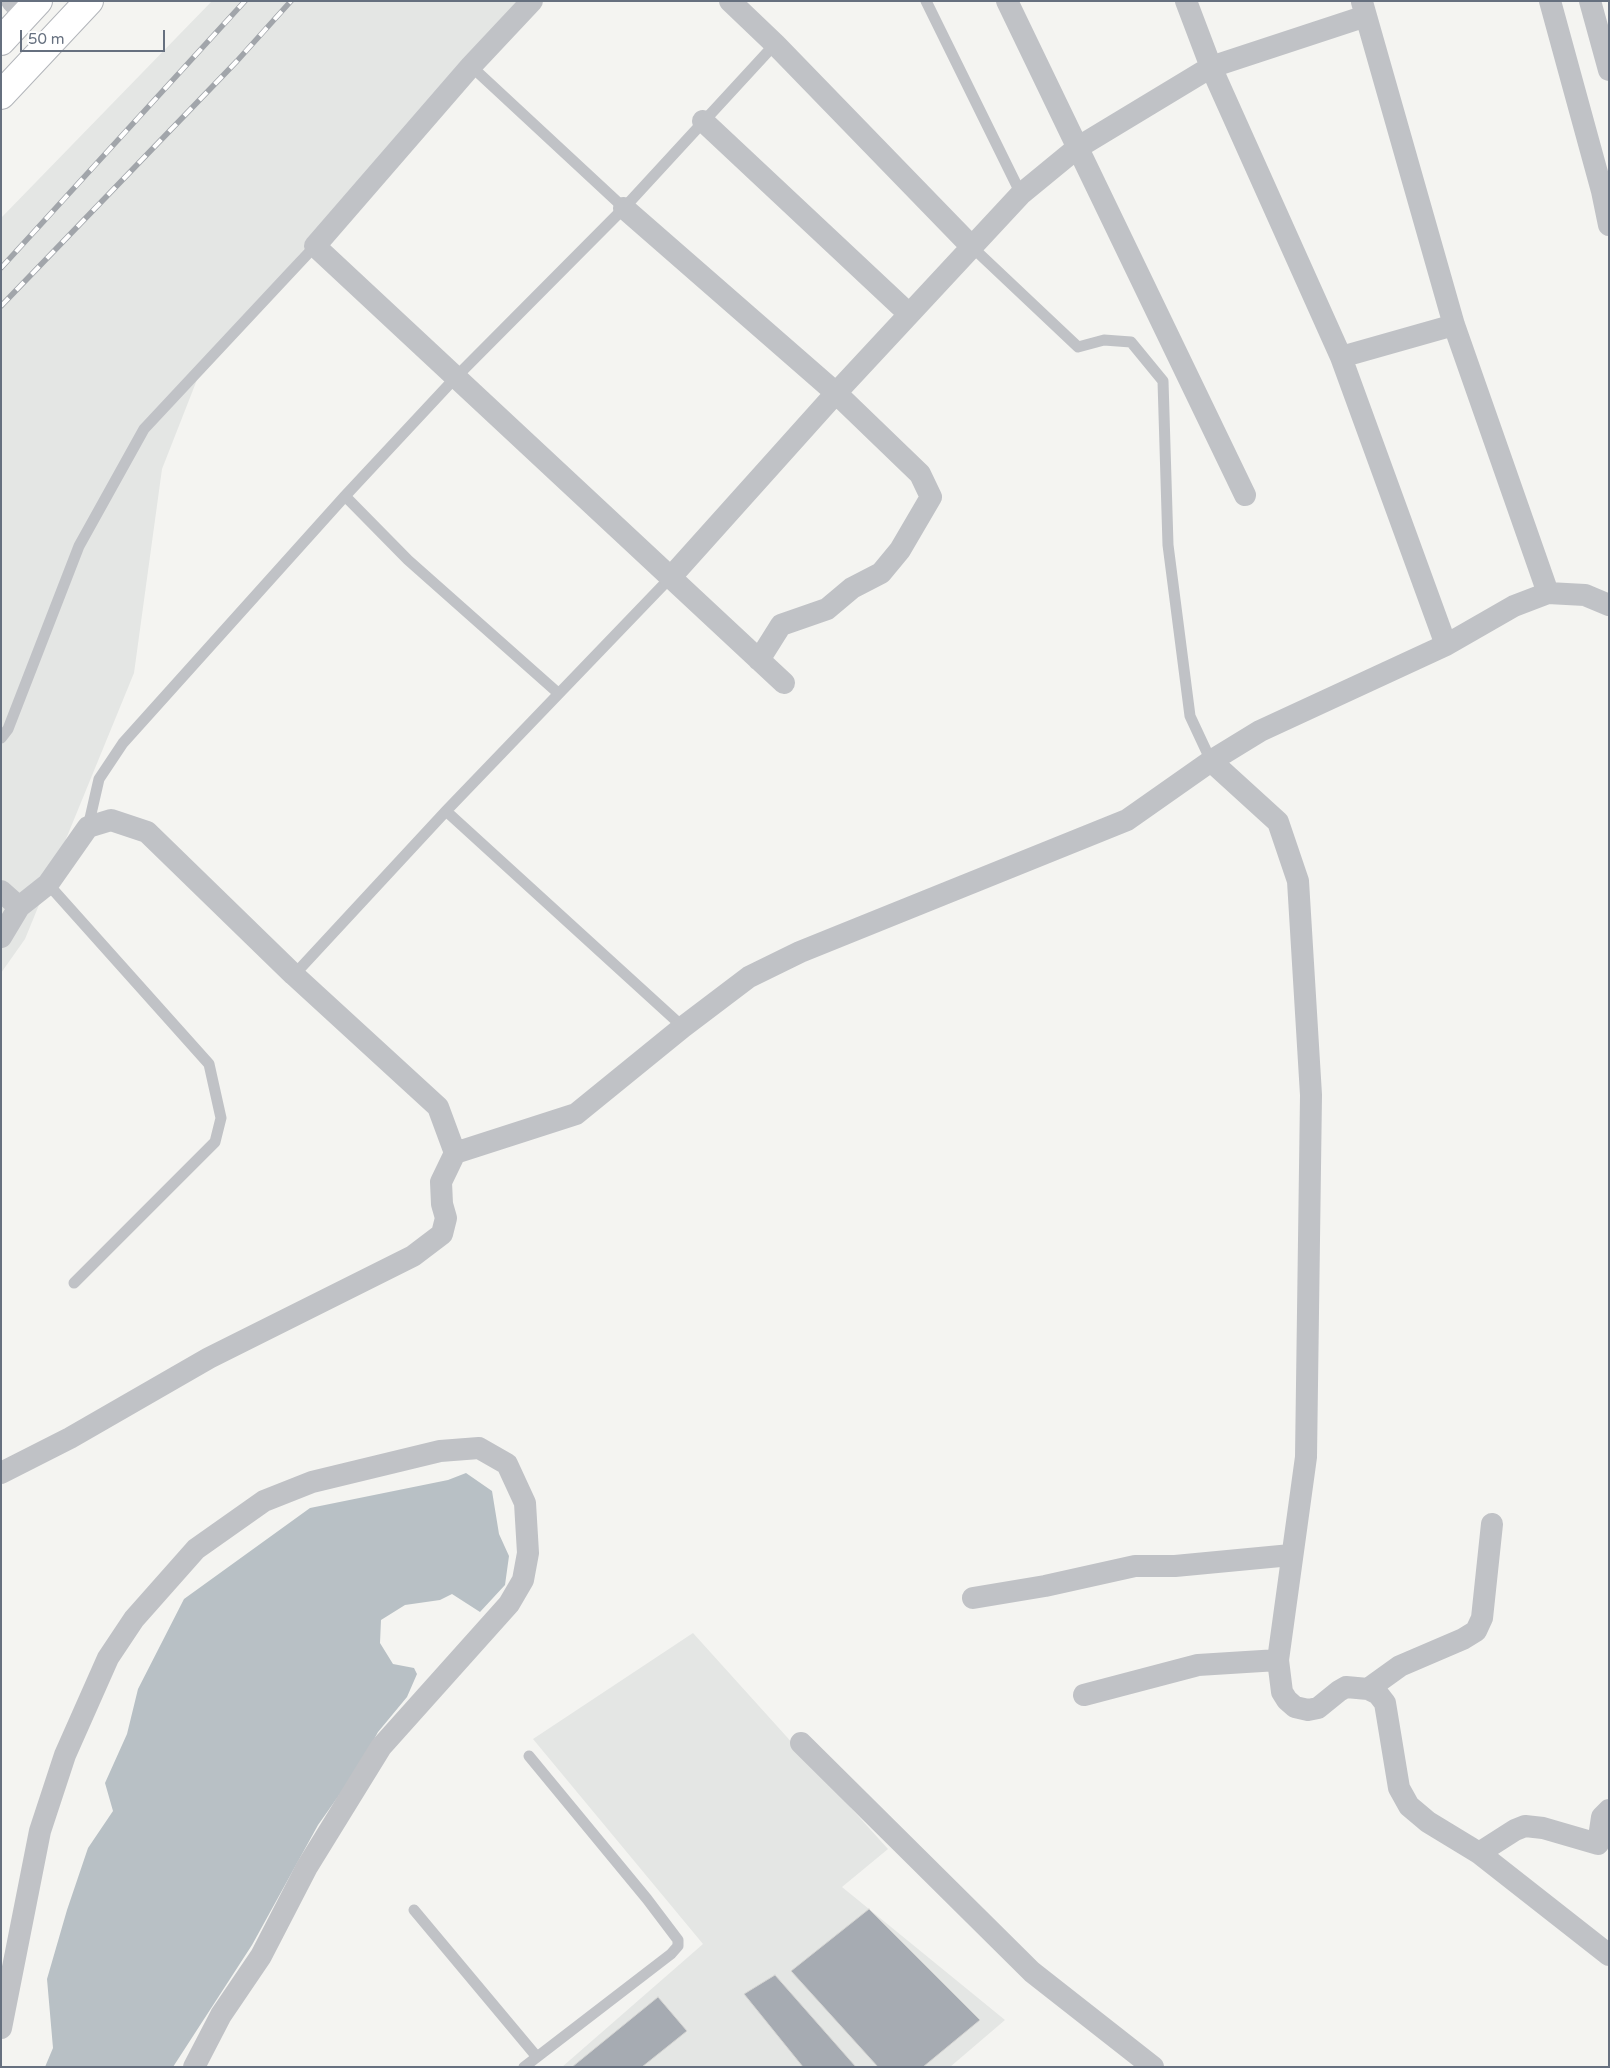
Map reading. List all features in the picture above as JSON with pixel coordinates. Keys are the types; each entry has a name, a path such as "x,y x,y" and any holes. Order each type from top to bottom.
{"main road":[{"path":"1,95 89,1"},
{"path":"1,41 25,6"}],"street":[{"path":"532,1 472,66 315,246 784,683"},
{"path":"730,1 775,44 971,246"},
{"path":"1007,1 1245,496"},
{"path":"1186,1 1211,67 1341,357 1446,645"},
{"path":"1550,1 1605,190 1609,225"},
{"path":"1590,1 1609,70"},
{"path":"670,578 971,246 1021,194 1077,148 1211,67 1364,8 1454,325 1548,593"},
{"path":"704,121 909,314"},
{"path":"624,208 836,393 920,474 931,497 900,550 881,573 852,588 826,609 781,626 759,660"},
{"path":"1341,357 1454,325"},
{"path":"455,1153 576,1114 683,1027 749,977 800,952 1127,820 1211,761 1260,731 1446,645 1514,606 1548,593 1585,595 1609,605"},
{"path":"1211,761 1278,822 1298,881 1311,1095 1306,1457 1278,1660 1279,1682 1282,1692 1295,1707 1308,1710 1318,1708 1339,1690 1346,1687 1368,1689 1378,1694 1385,1704 1399,1788 1409,1806 1428,1822 1479,1853 1609,1955"},
{"path":"1,937 19,907 48,884 88,827 111,820 147,832 294,976 438,1106 455,1153 441,1182 442,1204 446,1218 442,1234 413,1256 209,1358 70,1438 1,1473"},
{"path":"1,891 19,907"},
{"path":"1,2028 43,1823 65,1755 108,1658 134,1619 196,1549 264,1502 312,1482 440,1451 479,1448 506,1464 525,1503 528,1553 522,1580 509,1604 381,1747 307,1867 261,1956 220,2015 194,2067"},
{"path":"1368,1689 1400,1666 1463,1639 1476,1631 1482,1618 1492,1524"},
{"path":"973,1598 1045,1586 1135,1566 1176,1566 1291,1555"},
{"path":"1084,1695 1198,1665 1278,1660"},
{"path":"801,1742 1032,1972 1153,2067"},
{"path":"1479,1853 1515,1830 1525,1826 1543,1828 1598,1844 1602,1817 1609,1810"}],"lane":[{"path":"926,1 1021,194"},
{"path":"88,827 99,779 123,743 345,496 456,377 624,208 775,44"},
{"path":"472,66 624,208"},
{"path":"1,738 8,729 79,546 144,429 315,246"},
{"path":"971,246 1078,347 1104,340 1131,342 1163,381 1168,545 1190,716 1211,761"},
{"path":"345,496 408,560 558,693"},
{"path":"294,976 446,811 670,578"},
{"path":"446,811 683,1027"},
{"path":"48,884 209,1064 221,1118 215,1142 74,1283"},
{"path":"524,2067 664,1960 678,1946 678,1940 647,1899 529,1756"},
{"path":"414,1910 537,2057"}],"shaded area":[{"path":"212,1 519,1 202,367 162,469 134,673 25,939 1,973 1,218"},
{"path":"466,1473 492,1491 499,1534 509,1556 505,1585 480,1612 452,1594 440,1600 405,1605 381,1620 380,1643 393,1664 414,1668 417,1674 407,1697 378,1732 359,1767 318,1825 252,1945 173,2067 45,2067 53,2048 47,1979 67,1910 88,1848 113,1811 105,1783 127,1734 138,1689 184,1599 310,1508 448,1480"},
{"path":"693,1633 888,1849 842,1887 1005,2020 950,2067 562,2067 703,1944 533,1739"}],"building":[{"path":"869,1909 980,2020 923,2067 878,2067 791,1971"},
{"path":"775,1975 856,2067 803,2067 744,1994"},
{"path":"658,1997 687,2031 642,2067 572,2067"}],"railway":[{"path":"1,268 245,1"},
{"path":"1,306 237,61 291,1"}]}
